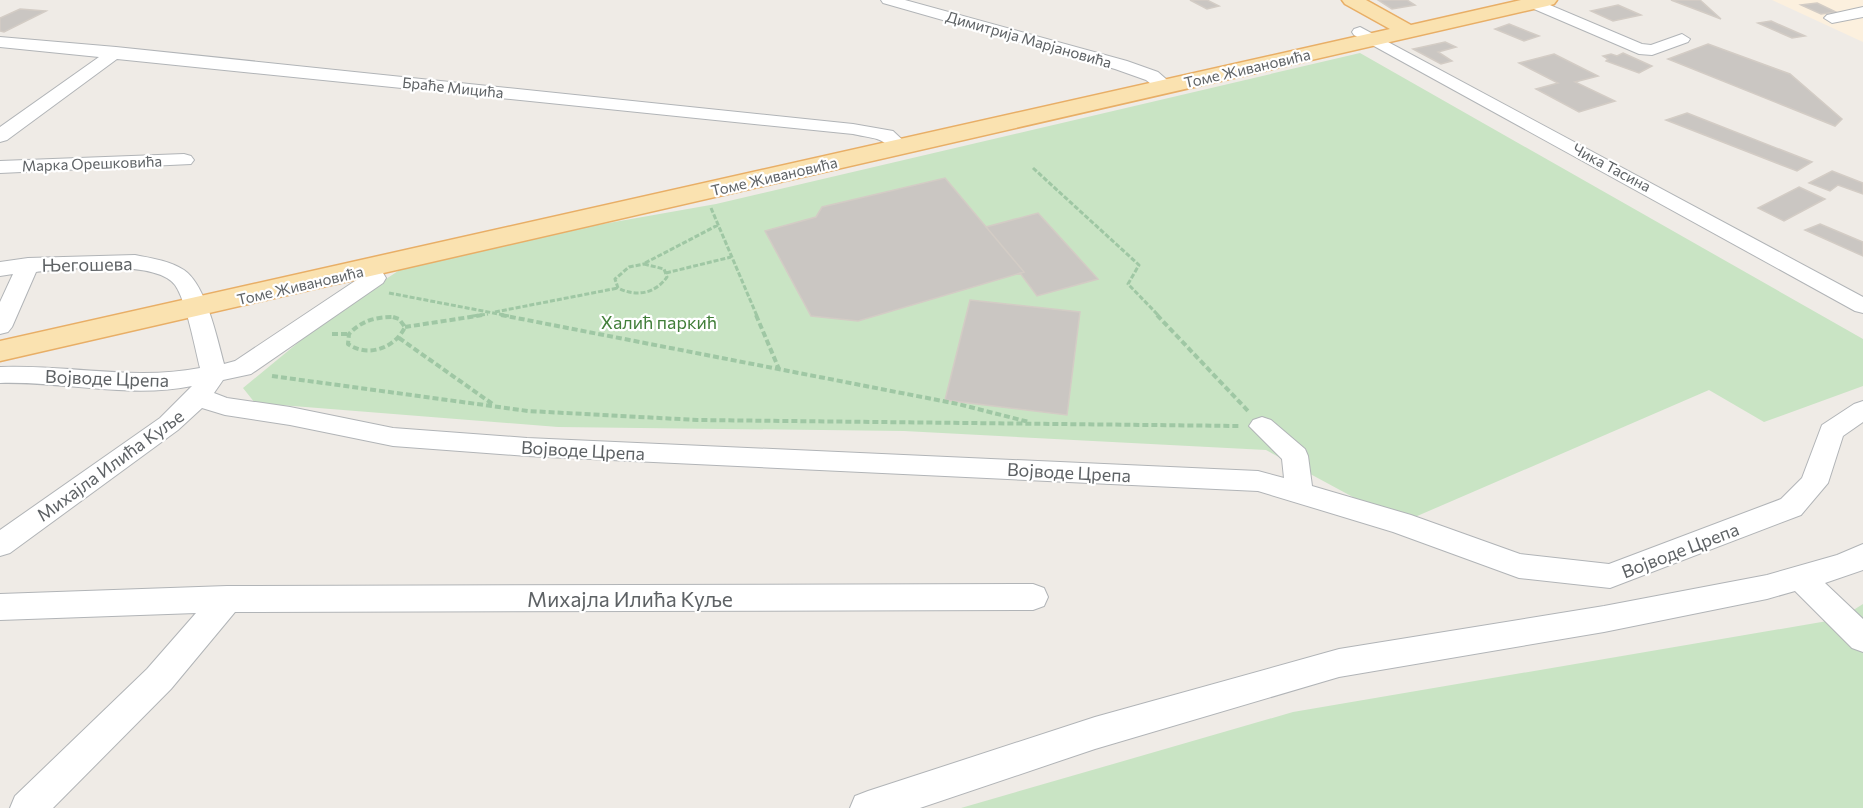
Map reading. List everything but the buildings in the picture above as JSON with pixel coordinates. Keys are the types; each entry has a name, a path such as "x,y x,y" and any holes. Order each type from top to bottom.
{"main road":[{"path":"1352,0 1402,28"},
{"name":"Томе Живановића","path":"1402,28 1508,0"},
{"name":"Томе Живановића","path":"0,351 193,303 1158,81 1366,35 1539,2"},
{"name":"Томе Живановића","path":"0,337 193,303"}],"street":[{"name":"Димитрија Марјановића","path":"888,0 1109,61 1158,81"},
{"path":"1539,2 1639,50 1652,50 1682,39"},
{"path":"1832,18 1863,12"},
{"name":"Чика Тасина","path":"1366,35 1863,306"},
{"name":"Браће Мицића","path":"0,42 830,126 868,131 896,142"},
{"path":"0,136 116,52"},
{"name":"Марка Орешковића","path":"0,166 184,160"},
{"name":"Његошева","path":"0,269 28,265 119,262 148,264 176,274 185,282 193,303"},
{"name":"Његошева","path":"0,327 28,265"},
{"path":"242,368 368,283"},
{"path":"193,303 214,374"},
{"name":"Војводе Црепа","path":"0,375 61,376 129,382 182,380 242,368"},
{"name":"Михајла Илића Куље","path":"0,545 134,452 170,424 198,398 214,374"},
{"name":"Војводе Црепа","path":"198,398 225,406 290,416 393,437 527,447 1258,481 1401,523 1519,566 1610,576 1791,507 1814,483 1831,431 1863,410"},
{"path":"1262,426 1295,456 1299,493"},
{"path":"868,808 1095,733 1339,663 1604,618 1767,587 1845,565 1863,556"},
{"path":"1800,577 1863,639"},
{"name":"Михајла Илића Куље","path":"0,607 227,599 1033,597"},
{"path":"28,808 159,679 227,599"}],"path":[{"path":"1033,168 1138,265 1128,284 1262,426"},
{"path":"710,208 779,369"},
{"path":"618,288 615,279 618,274 629,267 644,264 718,225"},
{"path":"666,273 731,257"},
{"path":"644,264 659,266 666,273"},
{"path":"405,327 492,313 618,288 629,293 645,293 664,282 666,273"},
{"path":"368,283 492,313 957,404 1035,424"},
{"path":"393,317 399,319 405,327 399,338 385,347 366,351 352,348 347,339 353,328 376,318 393,317"},
{"path":"399,338 496,407"},
{"path":"242,368 253,373 528,411 697,420 1262,426"}],"shaded area":[{"path":"1772,0 1863,0 1863,42"}],"green space":[{"name":"Халић паркић","path":"1360,53 1863,339 1863,386 1764,422 1709,390 1401,523 1266,450 904,431 558,427 255,403 243,388 334,313 421,256 716,204"},
{"path":"1863,604 1863,808 961,808 1293,712 1839,619"}]}
